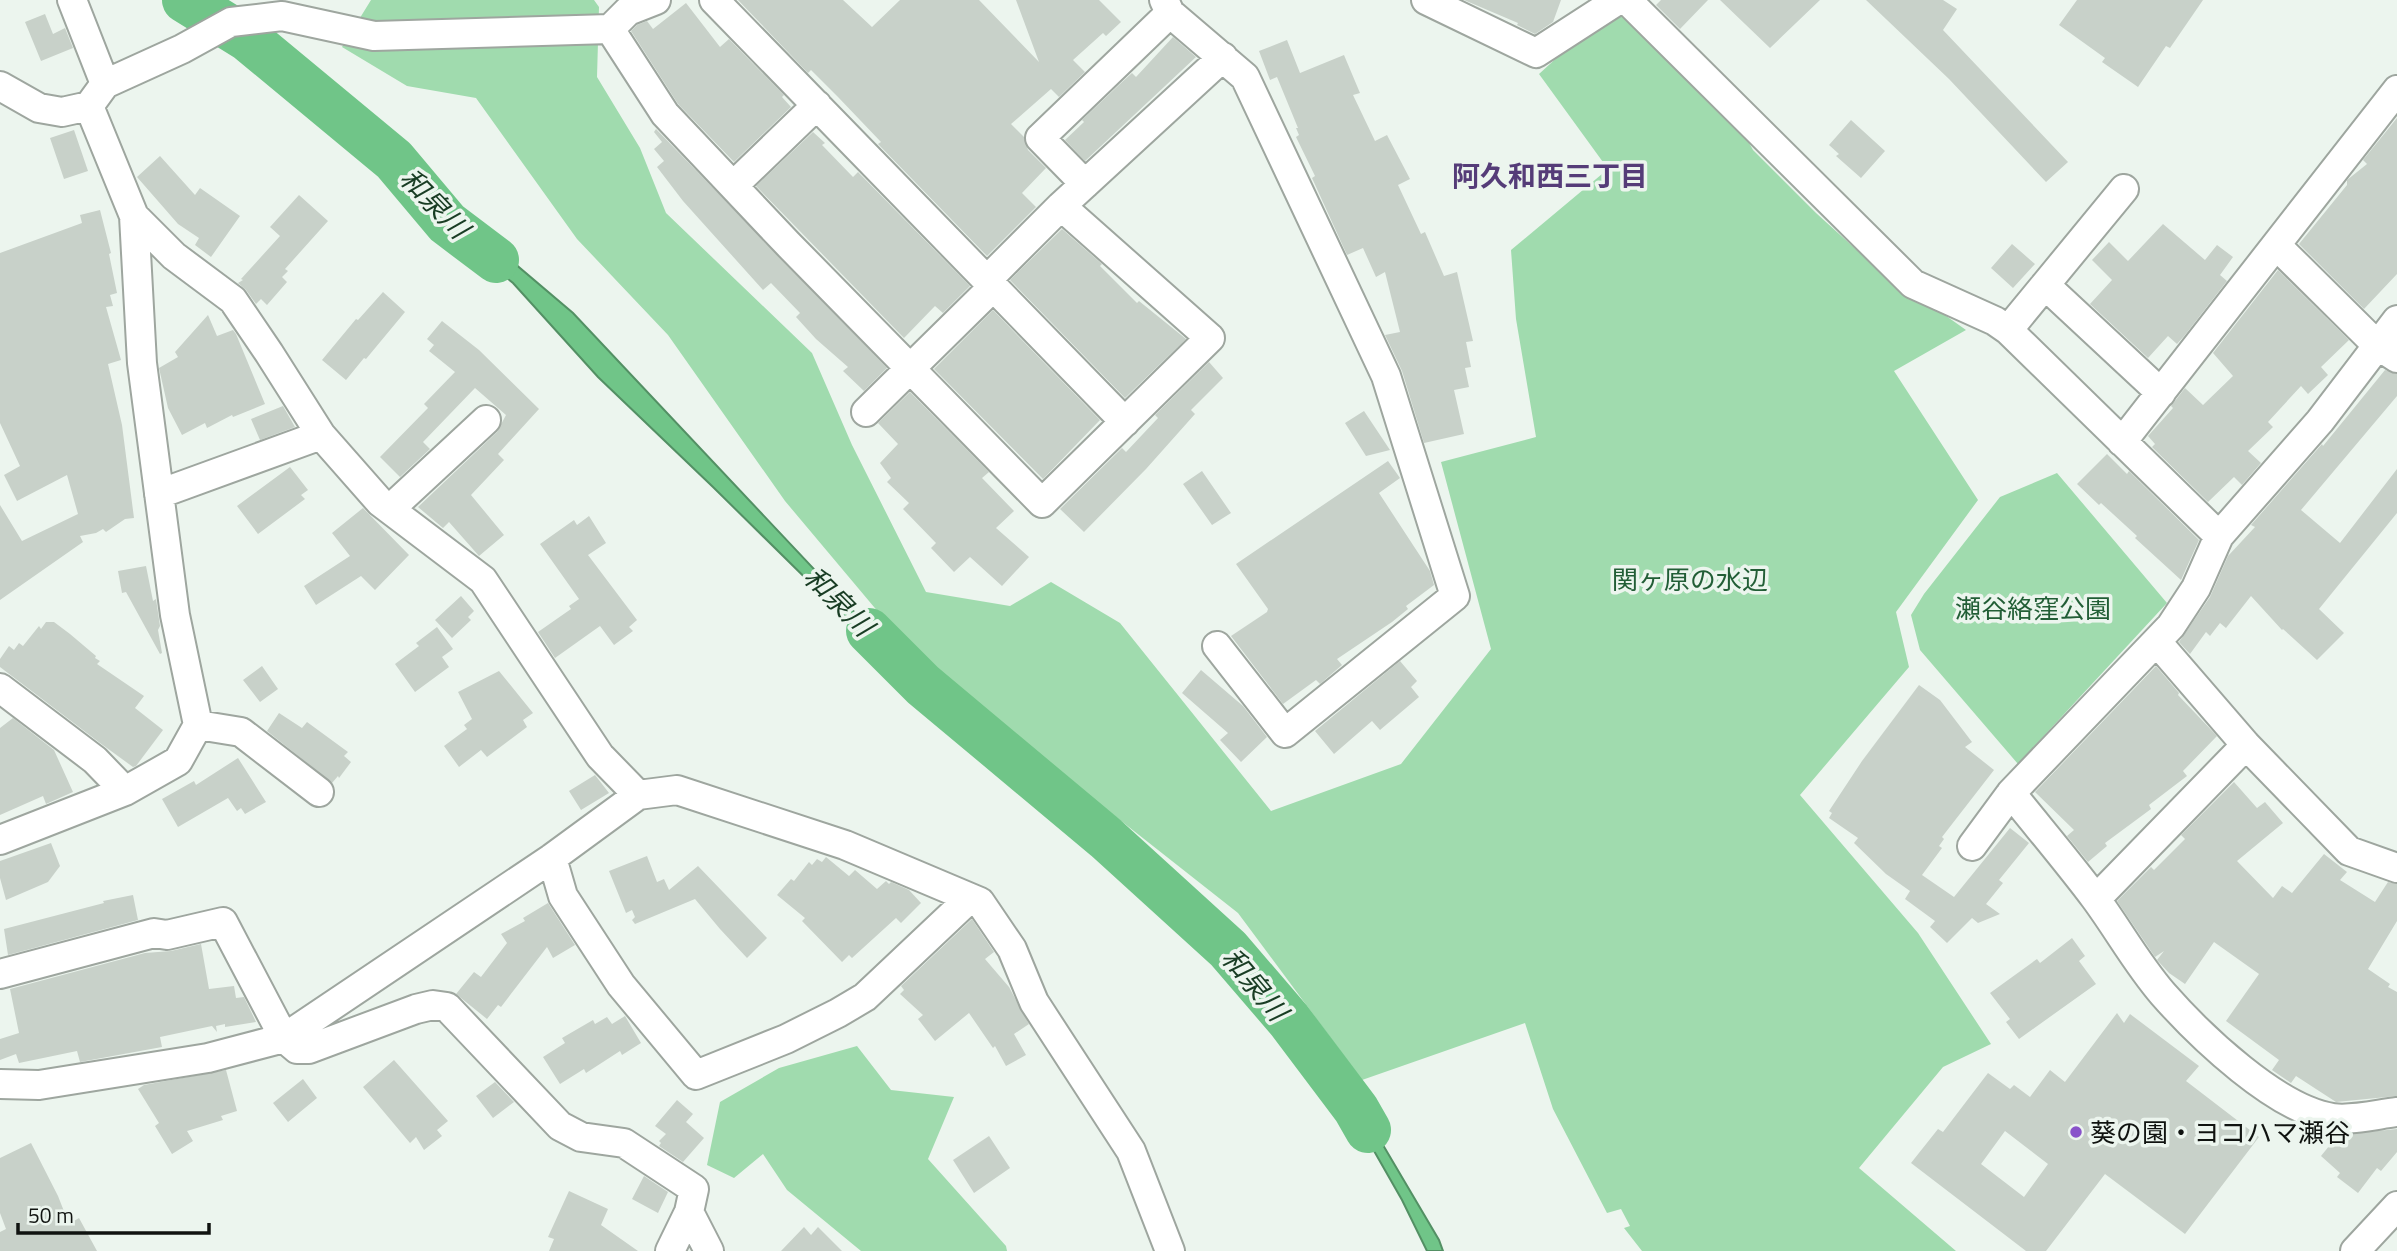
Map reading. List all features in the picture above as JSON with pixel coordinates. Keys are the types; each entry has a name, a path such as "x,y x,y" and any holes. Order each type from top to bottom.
{"street":[{"path":"72,0 105,83"},
{"path":"0,86 39,108 62,112 89,106 105,83 182,49 231,23 278,8 373,36 618,13 656,0"},
{"path":"714,0 1125,422"},
{"path":"1426,0 1536,53 1618,0"},
{"path":"1627,0 1913,284 1995,321 2008,330 2219,536"},
{"path":"1085,184 1040,138 1167,6 1245,77 1386,376 1455,596 1285,733 1217,646"},
{"path":"618,13 665,114 909,369 1042,503 1210,338 1060,206"},
{"path":"866,412 1060,206 1223,57"},
{"path":"2122,442 2397,90"},
{"path":"734,185 817,105"},
{"path":"0,840 125,791 177,761 198,725 175,615 142,363 134,216 89,106"},
{"path":"2008,330 2124,189"},
{"path":"134,216 174,256 233,300 321,435 380,502 483,580 600,756 638,795"},
{"path":"2276,245 2387,351"},
{"path":"2045,285 2161,393"},
{"path":"1972,846 2011,793 2157,642 2196,589 2219,536 2320,421 2387,351 2397,320"},
{"path":"390,509 486,419"},
{"path":"159,494 321,435"},
{"path":"2157,642 2246,745 2349,851 2397,868"},
{"path":"0,688 95,760 125,791"},
{"path":"198,725 241,732 319,792"},
{"path":"2096,899 2246,745"},
{"path":"0,1084 39,1085 208,1059 284,1038 552,858 638,795 677,790 845,845 980,902 1012,949 1034,1002 1131,1151 1170,1251"},
{"path":"2011,793 2096,899 2163,994 2216,1046 2265,1086 2312,1113 2335,1119 2397,1112"},
{"path":"552,858 563,896 621,985 696,1075 786,1039 865,996 970,898"},
{"path":"0,974 154,933 167,935 223,922 284,1038 297,1049 309,1049 416,1009 433,1005 447,1007 560,1126 582,1137 624,1143 694,1189 689,1212 670,1251"},
{"path":"2355,1251 2397,1206"},
{"path":"689,1212 709,1251"}],"green space":[{"name":"関ヶ原の水辺","path":"371,0 594,0 599,7 597,77 640,148 666,213 812,353 852,445 926,592 1010,606 1051,582 1120,623 1271,811 1401,764 1491,649 1441,462 1536,437 1516,319 1511,250 1608,169 1539,74 1620,0 1722,94 1753,150 1816,213 1870,262 1966,330 1894,371 1978,500 1896,612 1909,667 1800,795 1918,933 1991,1044 1943,1067 1859,1168 1956,1251 1642,1251 1624,1228 1630,1226 1621,1209 1607,1213 1553,1109 1525,1023 1362,1080 1238,913 974,705 895,632 785,501 668,335 577,239 476,98 407,86 342,47"},
{"name":"瀬谷絡窪公園","path":"2057,473 2167,603 2018,764 1920,650 1911,615 1924,594 2000,497"},
{"path":"857,1046 891,1090 954,1097 928,1159 1006,1246 1007,1251 861,1251 787,1190 763,1154 734,1178 707,1165 720,1102 779,1068"}],"water":[{"path":"447,223 487,240 573,313 923,685 846,618 598,377 513,283 456,237"},
{"path":"1333,1079 1373,1128 1443,1251 1427,1251 1402,1200"}],"building":[{"path":"738,0 843,0 872,27 900,0 979,0 1039,62 1016,0 1099,0 1121,22 1106,36 1103,33 1073,60 1085,72 1059,97 1051,89 1011,124 1024,137 1028,150 1046,168 1022,193 1036,207 987,256 878,144 881,142 838,97 811,70 808,73"},
{"path":"1464,0 1561,0 1553,22 1535,34 1517,25 1518,23"},
{"path":"1661,0 1708,0 1680,29 1656,5"},
{"path":"1720,0 1820,0 1770,48"},
{"path":"1866,0 1943,0 1957,9 1943,30 2068,162 2046,182 1949,79"},
{"path":"2077,0 2203,0 2170,48 2166,46 2138,87 2102,62 2105,58 2059,25"},
{"path":"686,3 720,47 729,39 784,95 782,97 791,107 734,162 678,104 631,31 647,21 653,29"},
{"path":"45,14 53,34 65,28 73,48 41,61 25,22"},
{"path":"1173,37 1196,57 1085,161 1065,140 1084,122 1082,120 1132,73 1136,77"},
{"path":"1287,40 1300,73 1344,55 1360,93 1353,95 1375,141 1387,135 1410,179 1398,185 1421,234 1425,232 1444,276 1457,272 1473,341 1466,342 1471,367 1465,368 1469,387 1454,390 1464,434 1424,443 1402,371 1385,335 1400,332 1385,272 1376,277 1363,248 1347,255 1312,178 1315,176 1296,137 1299,135 1298,128 1277,77 1270,80 1259,51"},
{"path":"2397,118 2397,274 2364,309 2299,244 2347,185 2347,180 2367,164 2363,160"},
{"path":"1851,120 1885,151 1861,178 1836,156 1839,154 1829,145"},
{"path":"656,129 887,368 864,391 843,371 848,367 796,317 800,313 771,283 763,290 683,201 657,167 664,161 654,149 662,142 654,132"},
{"path":"74,130 88,171 64,179 50,138"},
{"path":"813,132 853,177 858,172 970,286 943,313 935,306 904,338 756,186"},
{"path":"160,156 195,195 200,188 240,216 211,257 195,245 199,238 178,224 137,177"},
{"path":"299,195 328,221 285,269 288,271 282,277 287,282 267,305 261,299 256,304 238,283 280,236 270,227"},
{"path":"100,210 111,253 109,254 117,293 110,295 113,306 106,307 121,360 108,364 122,425 134,518 125,519 106,532 103,529 80,536 83,542 0,600 0,505 22,541 78,514 67,475 17,501 4,475 20,466 0,423 0,253 82,223 80,215"},
{"path":"2163,224 2205,260 2217,245 2233,257 2220,275 2227,281 2185,335 2177,344 2168,336 2148,358 2090,304 2112,280 2092,260 2109,242 2128,261"},
{"path":"1062,229 1102,264 1100,266 1137,303 1139,301 1186,339 1125,398 1010,280"},
{"path":"2012,244 2035,264 2013,288 1991,268"},
{"path":"2278,270 2349,340 2321,367 2328,375 2308,394 2301,386 2268,422 2273,427 2248,451 2261,463 2242,485 2234,477 2208,502 2152,447 2155,444 2148,436 2173,408 2171,406 2185,388 2203,405 2233,376 2213,353"},
{"path":"383,292 405,312 346,380 322,360"},
{"path":"993,310 1100,420 1043,479 934,369"},
{"path":"208,315 217,336 233,330 236,334 265,404 233,417 232,415 207,428 205,423 182,435 168,408 159,368 178,357 175,352"},
{"path":"442,321 479,350 539,409 498,454 504,460 471,495 504,535 479,556 449,522 443,528 418,507 497,432 506,415 475,388 423,442 430,449 400,477 380,457 428,408 424,404 455,372 429,351 434,345 427,339"},
{"path":"1209,362 1223,378 1191,410 1195,414 1146,469 1084,532 1060,509 1122,448 1126,452 1158,418 1155,415"},
{"path":"2385,370 2397,374 2397,396 2301,510 2340,543 2397,469 2397,513 2319,609 2344,633 2317,660 2282,630 2251,596 2226,628 2220,623 2210,636 2206,632 2190,654 2179,642 2210,597 2228,556 2255,527 2251,525 2322,444 2323,446"},
{"path":"910,392 989,472 982,478 1014,511 996,528 1029,557 1002,586 970,557 954,572 931,548 936,543 903,509 909,503 887,482 891,478 880,463 898,444 878,423"},
{"path":"283,406 295,427 260,440 251,419"},
{"path":"1364,411 1390,450 1366,456 1345,423"},
{"path":"2107,454 2127,474 2129,471 2199,540 2181,580 2135,538 2137,536 2077,484"},
{"path":"1388,461 1400,478 1379,493 1430,571 1434,585 1406,606 1408,609 1392,622 1337,659 1342,665 1320,684 1316,680 1283,704 1231,636 1268,609 1236,564"},
{"path":"290,467 308,490 301,495 305,499 258,534 237,506"},
{"path":"1202,471 1231,513 1212,525 1183,484"},
{"path":"363,508 409,555 375,590 361,576 316,605 304,586 350,556 332,533"},
{"path":"589,516 606,543 588,555 637,620 629,627 633,631 614,645 600,626 555,658 538,632 571,609 569,606 579,599 540,544 574,520 577,525"},
{"path":"146,566 153,601 156,599 160,654 126,592 122,593 118,571"},
{"path":"461,596 474,611 468,617 471,620 452,638 435,620"},
{"path":"46,622 54,622 70,634 96,656 100,661 97,664 144,696 135,708 163,730 136,766 133,767 100,743 0,667 0,659 9,646 14,650 19,643 23,646 39,626 41,629"},
{"path":"437,627 453,649 442,657 449,667 415,692 395,664 419,646 416,643"},
{"path":"1400,661 1417,681 1411,687 1419,697 1380,730 1372,721 1334,754 1315,731"},
{"path":"262,666 278,689 260,702 243,680"},
{"path":"2156,666 2178,695 2217,736 2183,771 2187,776 2149,805 2151,809 2105,843 2107,846 2088,862 2067,836 2074,830 2035,792"},
{"path":"1201,670 1243,706 1267,737 1241,762 1220,740 1228,733 1182,693"},
{"path":"499,671 533,713 523,720 527,727 487,757 481,750 459,767 444,746 467,729 464,725 472,719 458,692"},
{"path":"1919,685 1940,700 1972,742 1965,747 1994,770 1942,837 1944,839 1939,846 1942,848 1922,875 1954,897 2010,828 2029,843 1999,880 2003,883 1986,904 2000,914 1978,923 1972,918 1947,943 1930,927 1935,921 1905,899 1910,891 1886,874 1854,843 1858,838 1829,818 1832,813 1829,811 1862,761"},
{"path":"279,713 302,728 307,722 348,752 344,756 351,762 339,778 338,776 332,783 267,731"},
{"path":"13,718 54,750 73,792 46,804 43,796 0,815 0,728"},
{"path":"238,758 266,802 245,814 241,808 237,811 228,798 178,827 162,799 194,781 196,785"},
{"path":"595,775 609,793 581,810 569,791"},
{"path":"2234,782 2257,808 2265,802 2283,823 2237,861 2273,898 2282,886 2292,893 2324,854 2347,872 2340,880 2375,902 2388,882 2397,884 2397,921 2368,969 2397,992 2397,1096 2336,1102 2296,1076 2291,1083 2272,1070 2279,1060 2226,1021 2259,974 2214,942 2185,984 2157,960 2164,951 2155,957 2117,901 2151,867 2154,870 2185,839 2181,835"},
{"path":"51,843 60,866 48,882 6,900 0,878 0,861"},
{"path":"647,856 657,882 664,879 669,890 698,866 767,938 747,958 695,899 635,924 632,910 626,913 609,871"},
{"path":"826,857 849,876 855,870 877,889 886,881 889,884 891,882 909,890 921,903 901,923 896,918 852,958 849,955 842,962 802,921 805,918 777,895 791,879 794,881 809,862 812,865 817,859 822,862"},
{"path":"133,895 138,920 8,955 4,929"},
{"path":"548,903 575,945 553,958 547,947 501,1007 498,1005 487,1019 456,994 474,972 481,977 507,943 501,934 525,921 523,918"},
{"path":"972,919 994,952 985,959 1009,987 1029,1024 1014,1034 1026,1055 1006,1066 995,1046 993,1048 969,1013 935,1041 918,1019 923,1015 900,994 904,990 901,986"},
{"path":"2072,938 2085,956 2079,961 2096,984 2019,1039 2006,1022 2010,1019 1990,993 2037,959 2040,963"},
{"path":"201,944 209,989 234,986 236,998 244,997 256,1022 216,1026 217,1032 212,1026 160,1037 162,1047 80,1062 77,1051 19,1063 16,1054 0,1060 0,1039 19,1033 10,989 145,953 171,951"},
{"name":"葵の園・ヨコハマ瀬谷","path":"2117,1013 2124,1023 2130,1014 2199,1066 2186,1081 2259,1137 2185,1234 2105,1174 2046,1251 2026,1251 1911,1163 1938,1129 1943,1132 1988,1073 2010,1089 2014,1085 2030,1097 2050,1070 2065,1082","holes":["2005,1131 2048,1164 2024,1197 1981,1164"]},
{"path":"625,1016 641,1043 622,1055 620,1051 586,1073 584,1069 560,1084 543,1057 565,1043 562,1038 593,1020 595,1024 607,1017 612,1024"},
{"path":"394,1060 448,1121 437,1130 442,1136 424,1150 416,1137 410,1143 363,1087"},
{"path":"226,1070 237,1111 221,1116 223,1120 187,1131 193,1141 172,1154 155,1126 159,1123 138,1089 144,1085"},
{"path":"303,1079 317,1098 288,1122 273,1103"},
{"path":"495,1082 514,1102 493,1118 476,1096"},
{"path":"677,1100 693,1114 686,1122 704,1138 683,1162 659,1146 659,1141 666,1134 655,1126"},
{"path":"2397,1129 2397,1152 2381,1171 2377,1168 2358,1193 2337,1177 2340,1173 2321,1156 2338,1135"},
{"path":"989,1136 1010,1168 974,1193 953,1160"},
{"path":"31,1143 69,1224 79,1218 97,1251 0,1251 0,1232 6,1229 0,1213 0,1158"},
{"path":"644,1176 668,1192 658,1213 632,1199"},
{"path":"569,1191 608,1209 601,1225 638,1251 549,1251 554,1239 548,1237"},
{"path":"804,1227 811,1235 818,1227 842,1251 781,1251"}],"waterway":[{"name":"和泉川","path":"185,0 248,39 394,160 447,223 496,260"},
{"name":"和泉川","path":"869,631 923,685 1106,838 1228,949 1289,1020 1356,1109 1368,1130"}],"place":[{"name":"葵の園・ヨコハマ瀬谷","path":"2076,1132"}],"district":[{"name":"阿久和西三丁目","path":"1550,175"}]}
